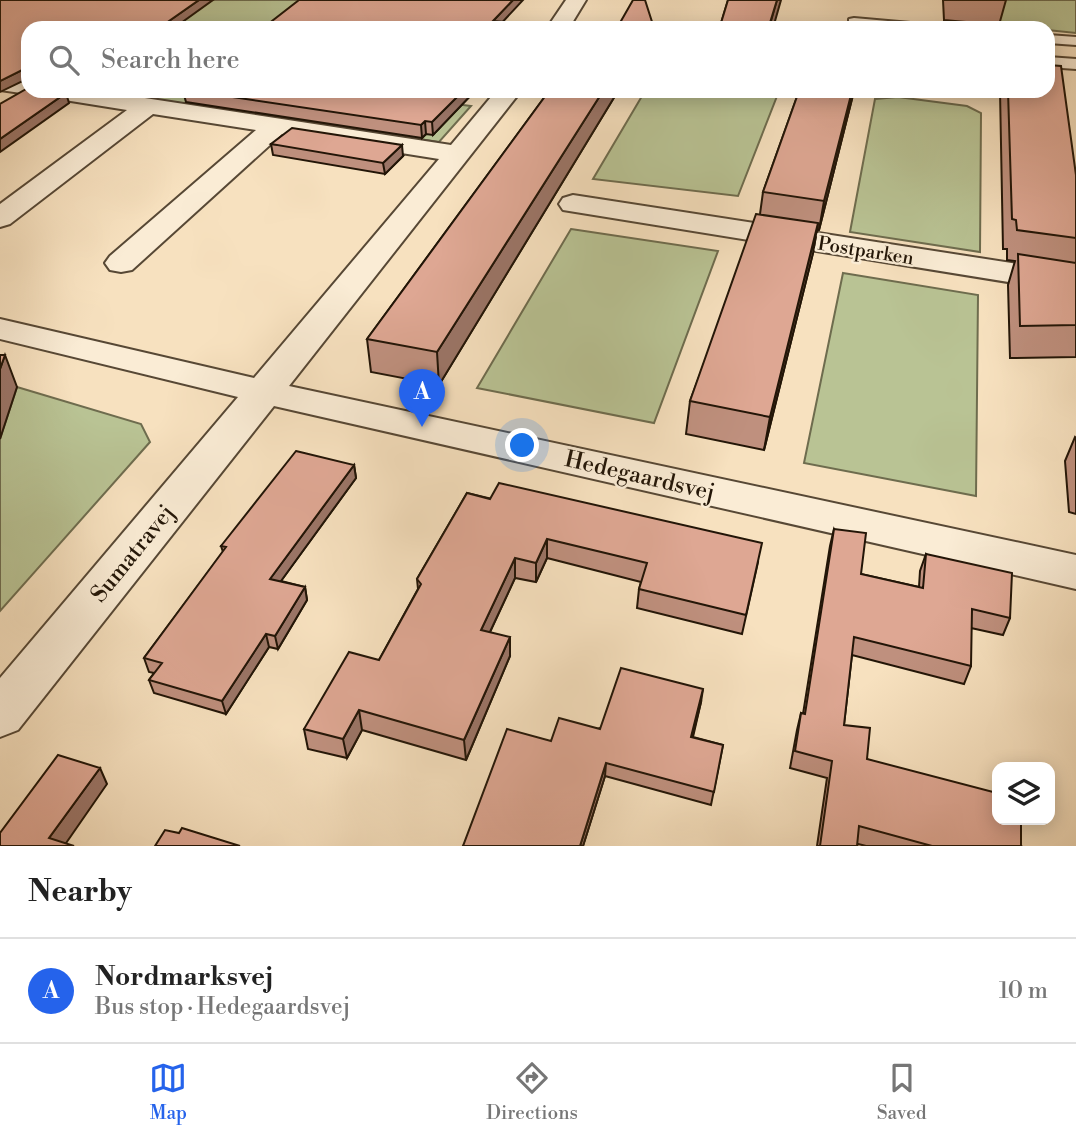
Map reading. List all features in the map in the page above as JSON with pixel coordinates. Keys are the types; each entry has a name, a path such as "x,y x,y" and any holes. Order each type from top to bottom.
{"street":[{"path":"562,21 576,0"},
{"path":"0,83 21,87"},
{"path":"0,106 21,92"},
{"path":"97,98 458,154"},
{"name":"Sumatravej","path":"0,715 503,98"},
{"path":"0,218 148,106"},
{"path":"121,263 277,125"},
{"name":"Postparken","path":"573,204 1076,283"},
{"name":"Hedegaardsvej","path":"0,329 264,391 1076,572"}],"lane":[{"path":"1055,40 1076,41"},
{"path":"1055,62 1076,64"}],"green space":[{"path":"0,0 443,0 420,21 21,21 21,79 0,76"},
{"path":"995,0 1076,0 1076,33 1055,31 1055,21 998,21"},
{"path":"147,98 409,98 471,106 439,142"},
{"path":"641,98 776,98 738,196 593,179"},
{"path":"906,98 967,106 981,113 980,252 850,232 875,99"},
{"path":"571,229 718,251 654,423 477,388"},
{"path":"843,273 978,295 976,496 804,463"},
{"path":"17,387 141,424 150,442 0,611 0,439"}],"building":[{"path":"0,0 199,0 169,21 21,21 21,70 0,81"},
{"path":"299,0 513,0 493,21 272,21"},
{"path":"633,0 645,0 652,21 621,21"},
{"path":"728,0 777,0 771,21 722,21"},
{"path":"1055,66 1061,66 1076,175 1076,238 1017,230 1016,220 1012,219 1008,98 1055,98"},
{"path":"21,92 21,98 59,98 0,139 0,104"},
{"path":"239,98 456,98 432,122 425,121 421,125"},
{"path":"544,98 599,98 437,352 367,339"},
{"path":"797,98 850,98 824,201 763,192"},
{"path":"292,128 402,145 383,163 271,144"},
{"path":"756,214 818,223 770,417 690,401"},
{"path":"1018,254 1076,263 1076,325 1020,326"},
{"path":"0,355 5,355 0,369"},
{"path":"296,451 354,465 270,579 305,587 275,636 266,634 222,701 149,680 162,663 144,658 226,547 221,546"},
{"path":"499,483 762,543 746,615 639,589 647,563 547,539 536,563 515,558 481,630 510,637 464,740 359,710 343,739 304,729 349,652 379,660 421,584 417,579 467,493 490,499"},
{"path":"834,529 866,533 861,574 923,588 926,554 1012,573 1010,618 972,609 971,666 854,637 844,725 870,728 867,759 992,792 992,825 1021,825 1021,846 932,846 859,826 857,846 820,846 832,761 795,751 801,713 805,714"},
{"path":"621,668 703,689 691,737 723,745 714,792 606,763 580,846 463,846 507,729 551,741 559,718 600,729"},
{"path":"58,755 100,768 49,838 74,846 0,846 0,833"},
{"path":"182,828 240,846 155,846 165,830 179,833"}],"place":[{"name":"Nordmarksvej","path":"422,427"}]}
